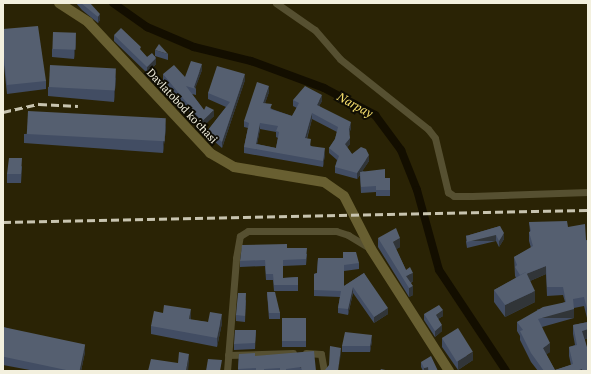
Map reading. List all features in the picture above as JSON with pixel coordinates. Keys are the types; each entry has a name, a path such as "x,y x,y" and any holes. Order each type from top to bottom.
{"street":[{"name":"Davlatobod ko'chasi","path":"59,3 88,22 210,153 234,167 324,182 344,196 372,250 449,371"},
{"path":"276,3 315,30 340,59 428,129 435,138 448,192 454,196 588,192"},
{"path":"227,371 236,258 240,236 248,232 336,231 372,250"},
{"path":"228,355 317,352 323,357 324,371"}],"building":[{"path":"81,3 90,3 100,14 98,17"},
{"path":"38,26 46,81 7,85 3,48 3,29"},
{"path":"121,28 141,47 140,49 147,57 152,53 156,58 147,67 114,35"},
{"path":"53,32 76,33 75,50 52,49"},
{"path":"159,44 168,54 155,50"},
{"path":"191,61 202,64 194,87 196,89 186,86 204,110 206,106 214,110 199,124 201,120 163,74 174,65 185,77"},
{"path":"50,65 116,68 115,90 49,87"},
{"path":"217,66 245,74 222,142 208,130 230,102 208,93"},
{"path":"257,82 269,86 263,103 272,104 270,109 292,116 299,103 293,100 305,86 322,95 317,105 351,122 349,129 350,138 345,144 352,154 361,147 366,149 369,155 357,173 335,167 339,156 329,148 335,139 338,127 312,113 305,138 311,139 310,146 325,148 323,161 244,147 249,123 244,121","holes":["260,123 278,126 276,131 279,132 276,148 256,144"]},
{"path":"28,111 166,118 165,141 27,134"},
{"path":"9,158 22,158 21,174 7,174"},
{"path":"385,169 385,178 390,178 390,190 376,190 376,186 361,187 360,172"},
{"path":"567,221 568,227 585,224 586,240 588,241 588,313 584,297 573,299 574,309 538,319 550,343 543,348 555,370 573,364 569,347 577,345 573,325 588,322 588,329 582,331 588,347 588,371 583,371 582,369 576,371 544,371 531,353 520,331 523,330 517,322 543,307 566,302 563,287 547,287 546,266 520,275 515,267 517,265 514,257 533,246 529,232 531,231 529,222"},
{"path":"500,226 504,233 499,241 496,235 467,242 466,236"},
{"path":"396,228 400,238 393,242 406,270 410,267 413,273 406,276 413,286 409,288 378,238"},
{"path":"287,244 287,248 307,248 306,259 283,260 283,278 298,277 298,285 274,285 273,274 266,274 265,260 240,261 242,245"},
{"path":"343,252 356,252 359,263 344,265 344,286 364,273 388,308 374,317 353,287 348,309 338,308 341,291 314,290 314,274 317,273 318,258 343,258"},
{"path":"526,272 535,291 505,305 494,290"},
{"path":"267,292 275,292 280,313 269,313"},
{"path":"238,293 246,293 245,316 236,315"},
{"path":"164,305 191,309 189,319 208,322 210,312 222,314 217,338 151,326 154,311 163,313"},
{"path":"439,305 443,310 436,315 442,325 435,331 424,314"},
{"path":"282,318 306,318 306,341 282,341"},
{"path":"3,327 85,344 80,371 71,371 3,357"},
{"path":"458,328 473,352 457,362 442,338"},
{"path":"235,330 256,330 255,343 234,344"},
{"path":"345,332 372,335 370,346 342,346"},
{"path":"330,346 341,348 338,371 325,371 329,365"},
{"path":"314,351 316,371 302,371 301,367 286,369 286,371 280,371 280,368 264,369 264,371 256,371 256,368 238,369 239,354 255,353 255,356"},
{"path":"179,352 189,354 186,371 148,371 151,359 178,363"},
{"path":"431,356 438,371 429,371 428,367 424,368 421,362"},
{"path":"208,359 222,360 220,371 206,371"}],"waterway":[{"name":"Narpay","path":"113,3 147,27 194,47 251,61 324,88 375,115 401,150 417,190 439,270 506,371"}],"railway":[{"path":"3,112 39,104 78,106"},
{"path":"3,222 588,210"}]}
